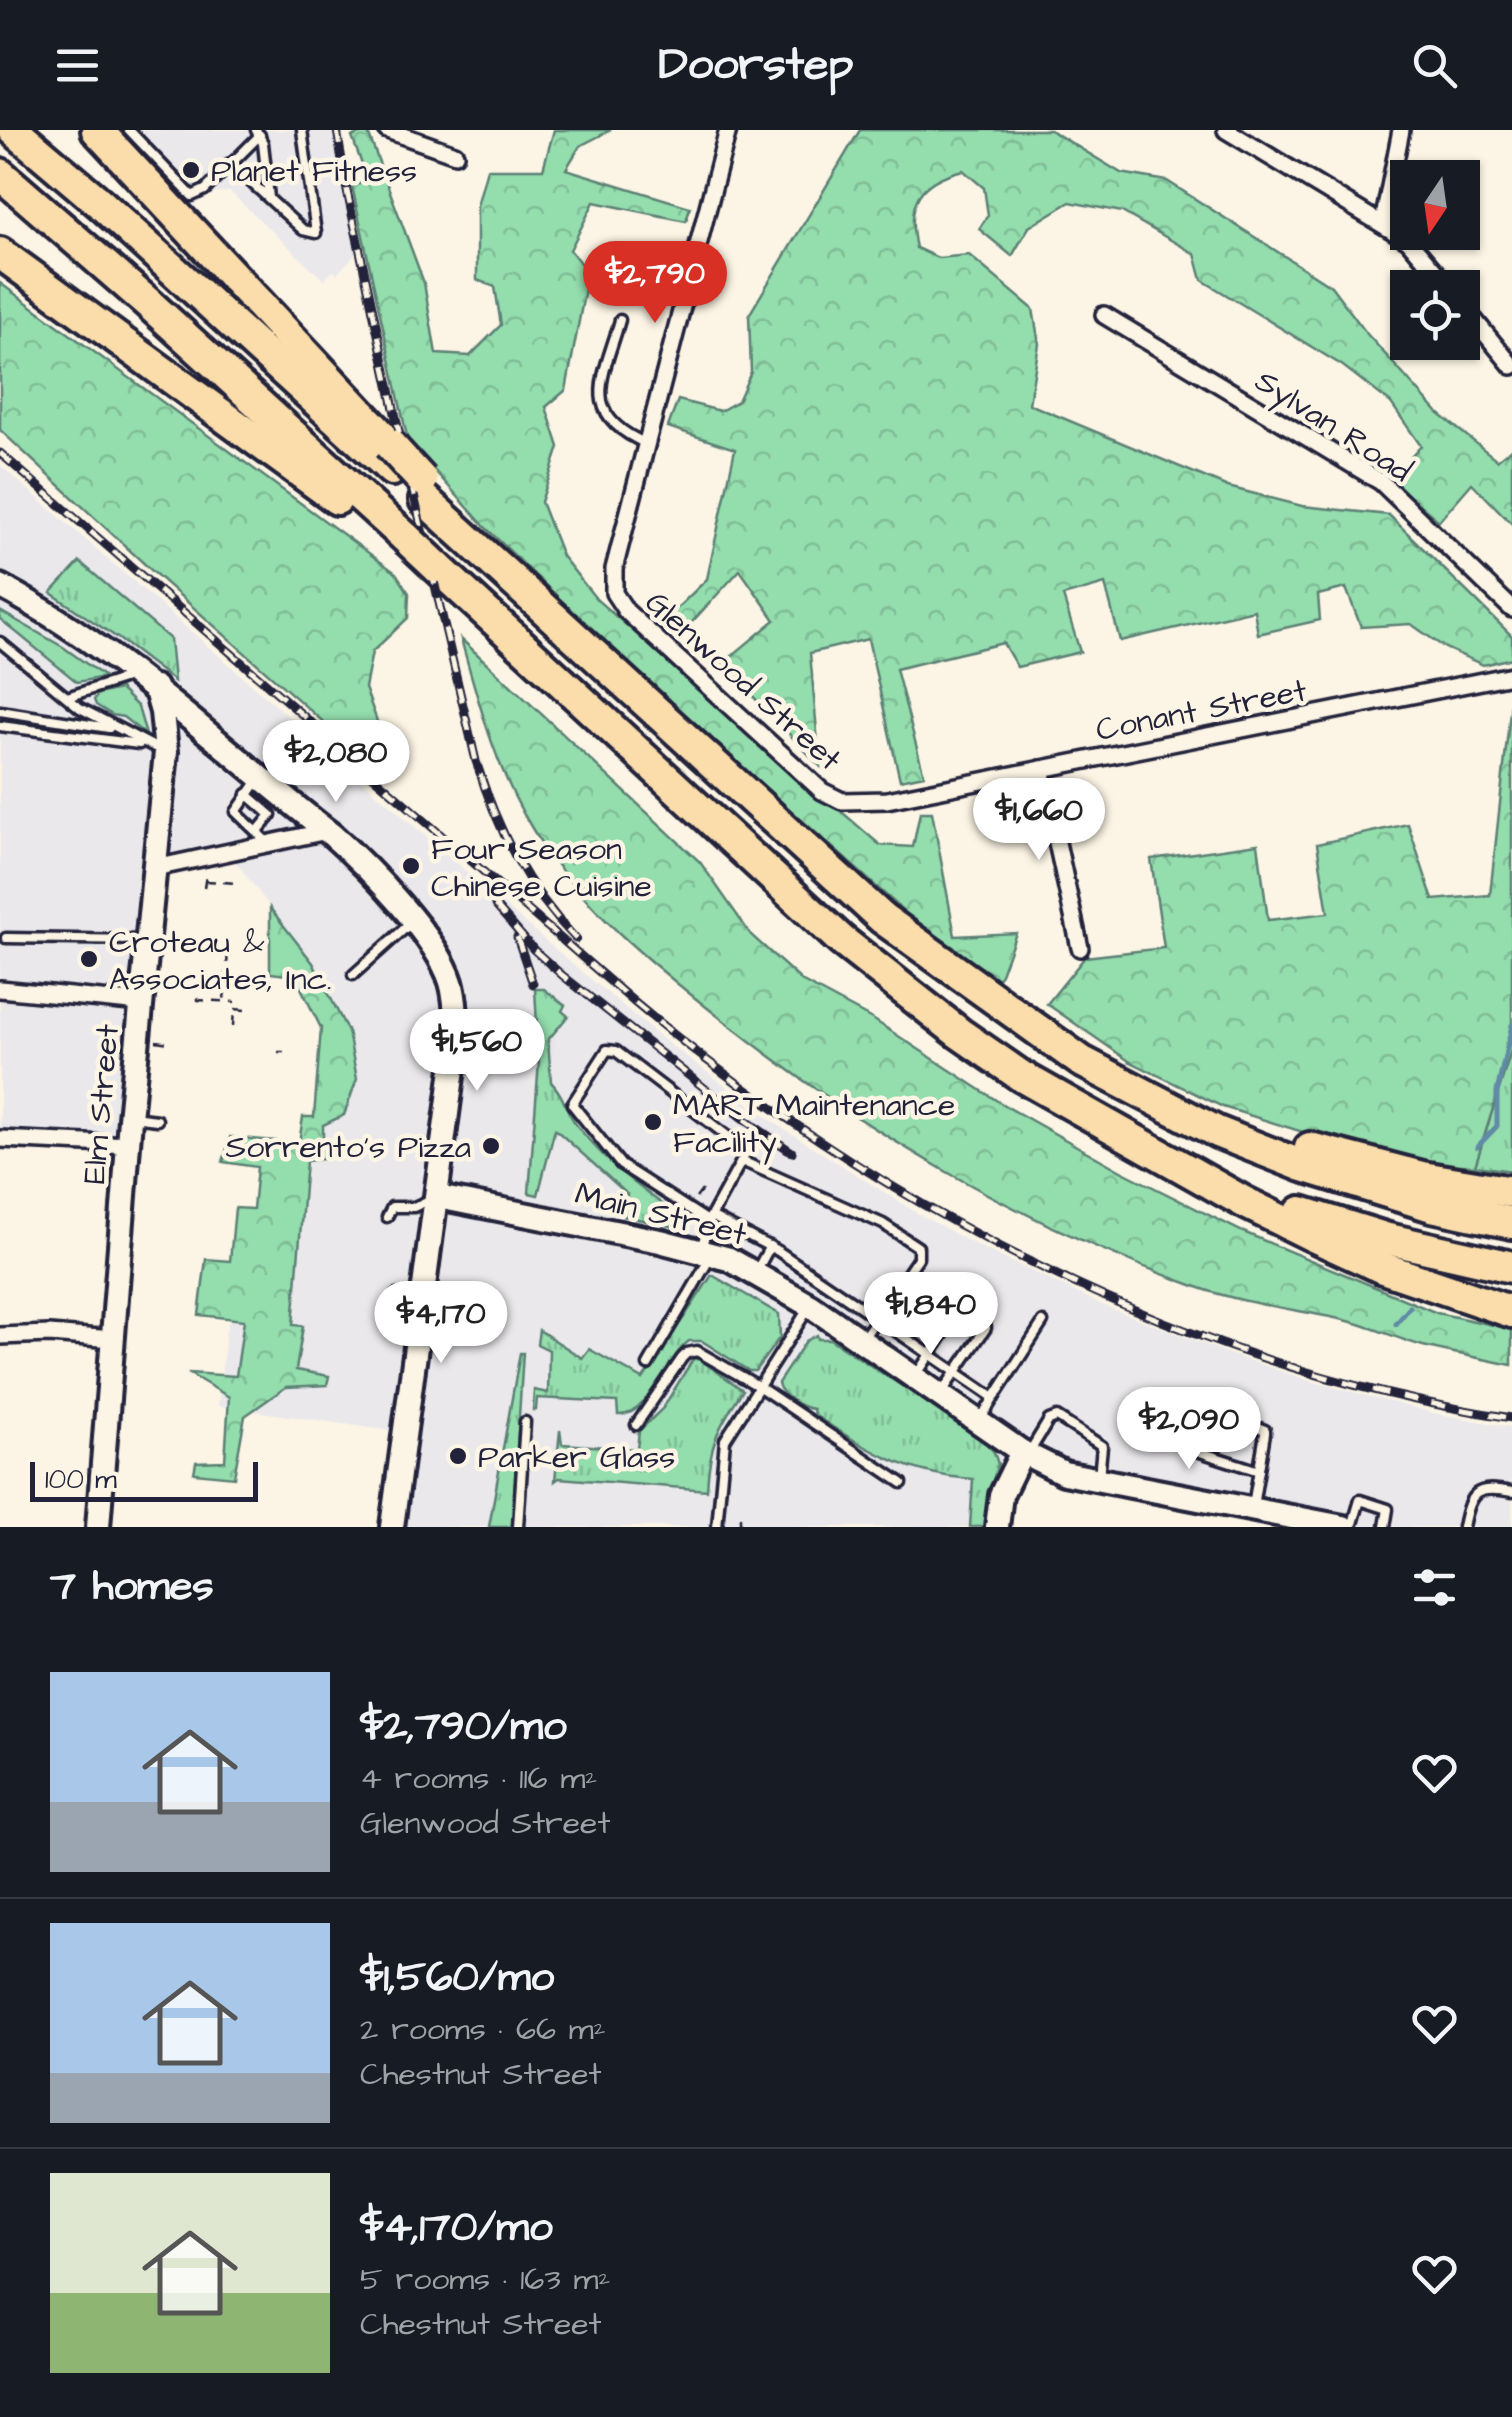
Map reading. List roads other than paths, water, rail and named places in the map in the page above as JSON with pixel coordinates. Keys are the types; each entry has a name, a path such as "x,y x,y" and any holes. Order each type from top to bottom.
{"highway":[{"path":"14,130 391,457"},
{"path":"96,130 391,457 532,598 882,918 1022,1021 1094,1068 1203,1125 1303,1166 1403,1198 1512,1222"},
{"path":"0,174 148,302 841,940 960,1033 1021,1076 1244,1202 1382,1268 1512,1312"},
{"path":"0,253 423,559"},
{"path":"1094,1068 1231,1122 1322,1152 1438,1180 1512,1192"},
{"path":"1155,1152 1339,1225 1512,1267"}],"main road":[{"path":"0,586 58,618 146,681 254,785 327,831 362,864 441,960 454,994 456,1046 392,1527"},
{"name":"Elm Street","path":"98,1527 148,940 143,901 155,868 151,816 164,722 146,681"},
{"name":"Main Street","path":"438,1197 707,1252 756,1272 1025,1454 1064,1473 1344,1527"},
{"path":"997,1527 1001,1495 1025,1454"}],"street":[{"path":"387,130 455,154"},
{"name":"Glenwood Street","path":"728,130 614,569 614,593 618,602 813,784 842,801"},
{"path":"1226,130 1383,224 1421,252 1435,270"},
{"path":"1383,224 1401,130"},
{"name":"Sylvan Road","path":"1104,315 1381,482 1512,609"},
{"path":"1480,327 1512,366"},
{"name":"Conant Street","path":"842,801 887,800 1512,675"},
{"path":"1041,770 1080,948"},
{"path":"155,868 262,838 327,831"},
{"path":"0,989 141,1003"},
{"path":"0,1139 129,1144"},
{"path":"0,1336 113,1338"}],"lane":[{"path":"128,130 192,196 205,190 258,132"},
{"path":"230,164 303,230 316,233 302,130"},
{"path":"258,132 269,199"},
{"path":"620,320 599,394 602,409 616,425 647,444"},
{"path":"0,642 67,697 116,729 158,749"},
{"path":"67,697 146,681"},
{"path":"0,711 116,729"},
{"path":"0,726 158,749"},
{"path":"254,785 271,815 262,838 236,812 254,785"},
{"path":"353,975 412,922"},
{"path":"6,938 148,940"},
{"path":"648,1365 707,1252 710,1218 747,1151 611,1049 604,1053 572,1104 621,1165 710,1218 770,1246 994,1398"},
{"path":"130,1117 157,1120"},
{"path":"744,1162 883,1224 918,1247 918,1258 861,1340"},
{"path":"386,1217 392,1207 414,1206 438,1197"},
{"path":"756,1272 770,1246"},
{"path":"716,1527 724,1440 758,1386 802,1300 808,1272"},
{"path":"396,1295 424,1299"},
{"path":"915,1378 963,1308 984,1320 986,1328 940,1395"},
{"path":"979,1422 1043,1322"},
{"path":"636,1425 682,1358 692,1351 702,1352 902,1483"},
{"path":"1253,1510 1259,1471 1264,1430 1212,1410 1206,1412 1194,1442 1197,1451 1259,1471"},
{"path":"1025,1454 1049,1420 1057,1417 1102,1446 1098,1482"},
{"path":"518,1527 525,1422"},
{"path":"1463,1527 1476,1492 1482,1488 1512,1492"},
{"path":"1352,1527 1360,1500 1388,1508 1384,1527"}],"waterway":[{"path":"1477,1147 1497,1126 1497,1092 1512,1025"},
{"path":"1396,1324 1410,1307"}],"railway":[{"path":"337,130 398,427 476,761 515,856 542,899 576,939"},
{"path":"0,453 634,1002 730,1077 831,1147 936,1212 1045,1269 1158,1319 1274,1361 1392,1395 1512,1418"},
{"path":"495,905 562,975 741,1117 792,1152"},
{"path":"517,937 533,984"}],"place":[{"name":"Planet Fitness","path":"191,170"},
{"name":"Four Season Chinese Cuisine","path":"411,866"},
{"name":"Croteau & Associates, Inc.","path":"89,959"},
{"name":"MART Maintenance Facility","path":"653,1122"},
{"name":"Sorrento's Pizza","path":"491,1146"},
{"name":"Parker Glass","path":"458,1456"}]}
